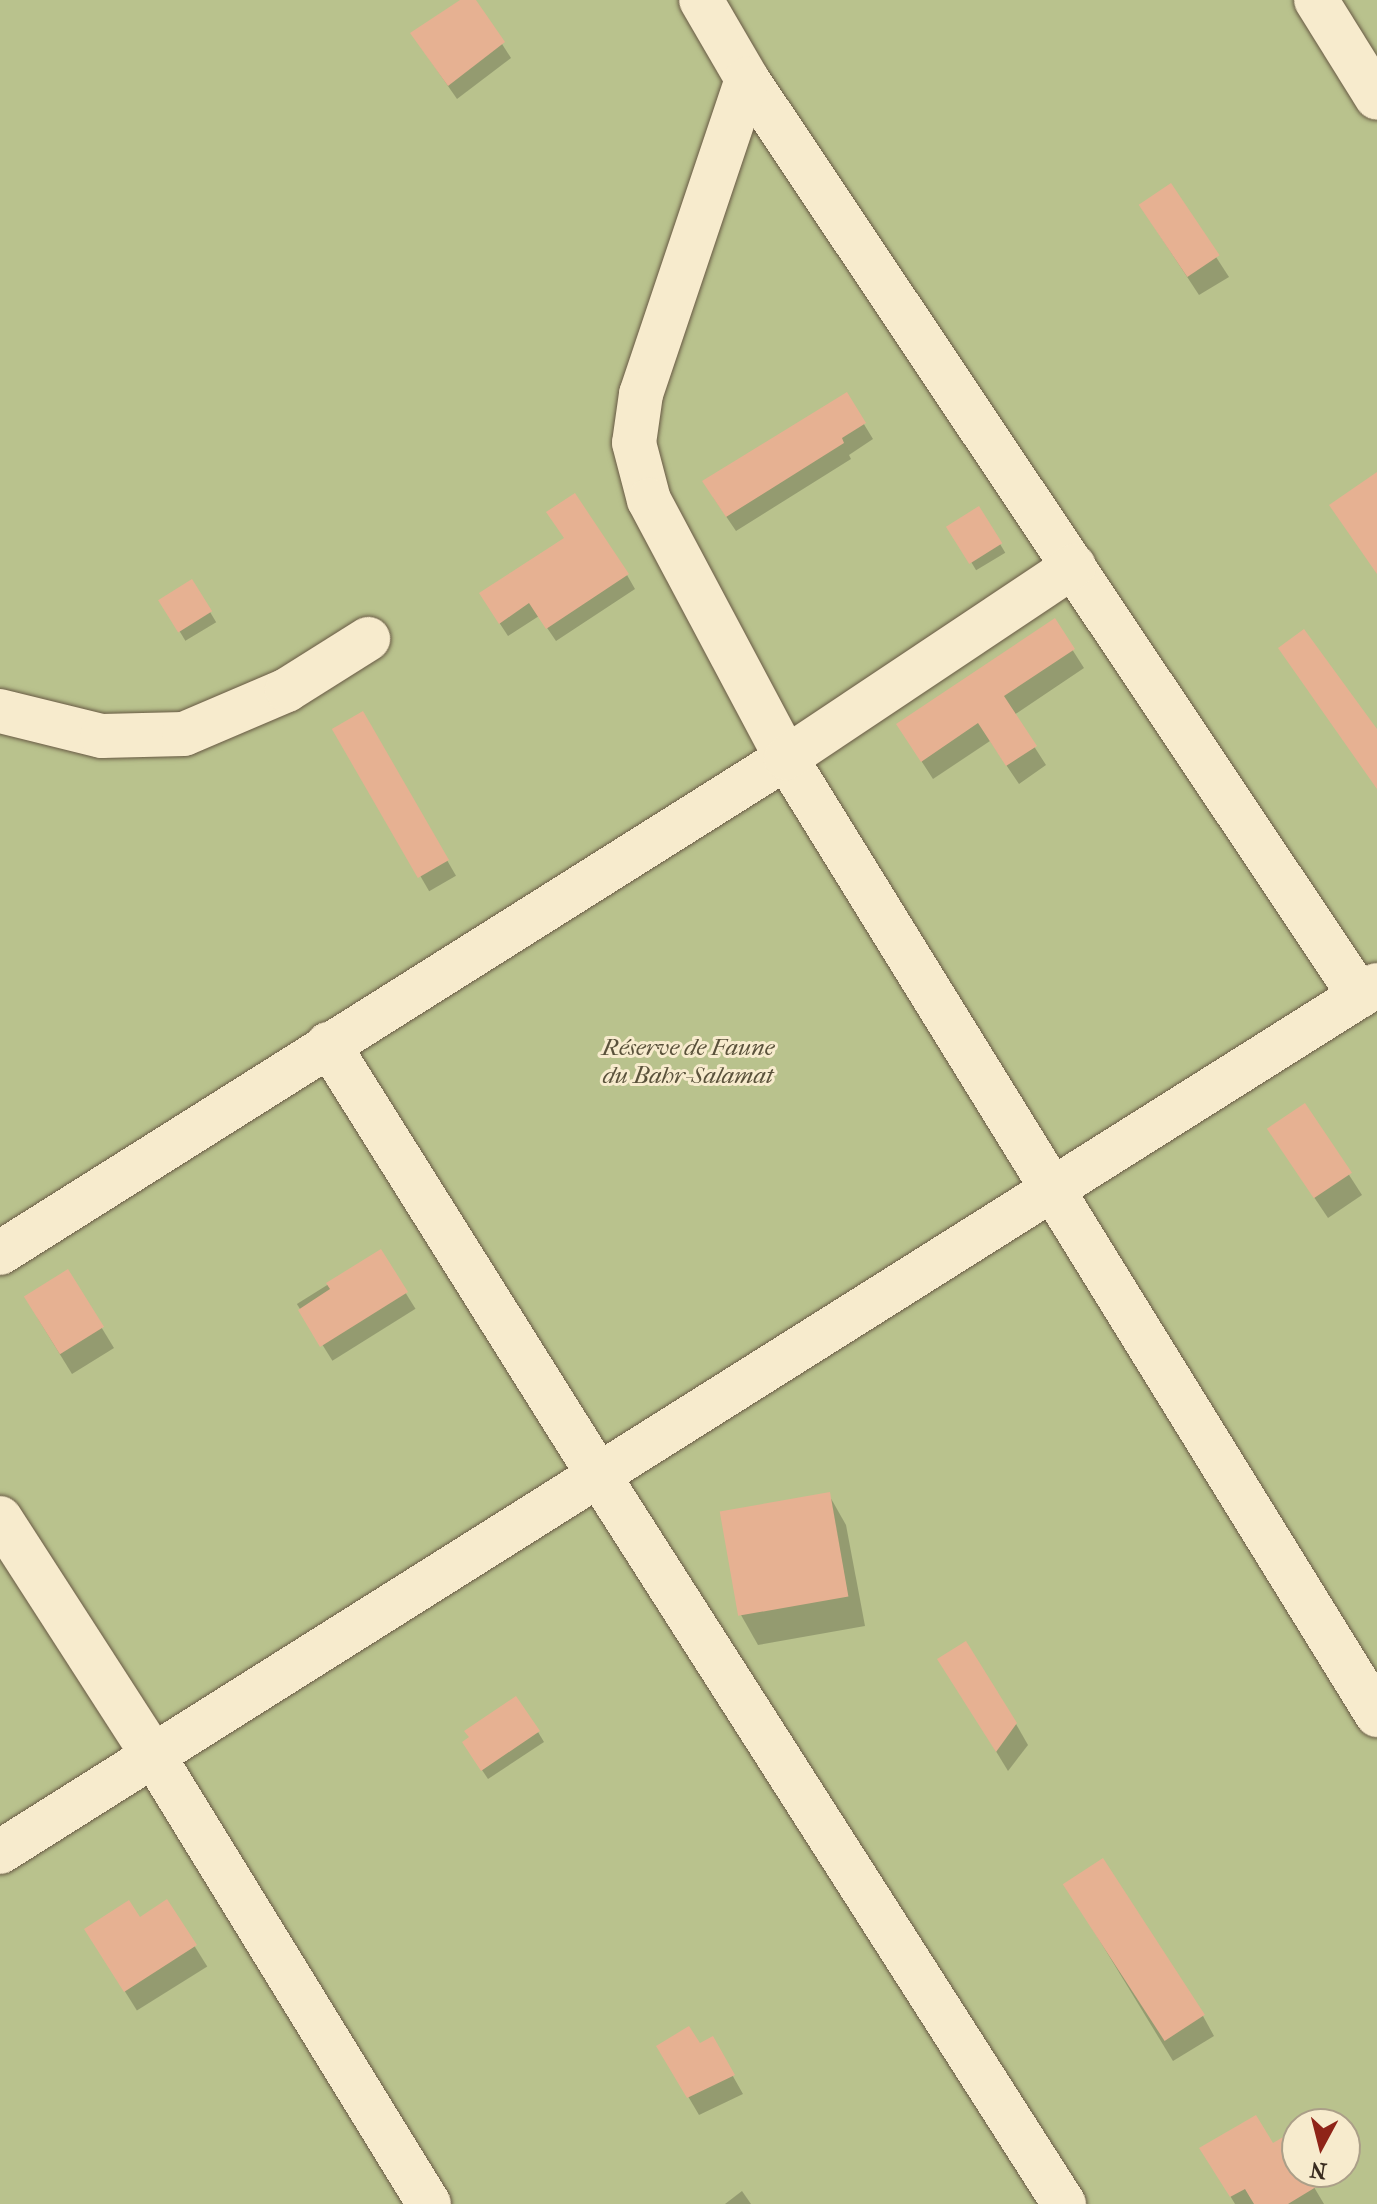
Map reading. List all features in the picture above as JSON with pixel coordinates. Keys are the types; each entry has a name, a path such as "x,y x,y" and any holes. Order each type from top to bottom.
{"street":[{"path":"0,1852 1369,991 1074,566 747,79 701,0"},
{"path":"1316,0 1377,98"},
{"path":"747,79 641,394 634,443 649,500 786,758 1377,1715"},
{"path":"0,1253 786,758 1074,566"},
{"path":"0,711 102,736 184,734 287,690 368,639"},
{"path":"328,1044 599,1476 1064,2204"},
{"path":"0,1518 153,1755 429,2204"}],"green space":[{"name":"Réserve de Faune du Bahr-Salamat","path":"0,0 1377,0 1377,2204 0,2204"}],"building":[{"path":"460,0 476,0 505,42 448,86 410,33"},
{"path":"1171,183 1220,255 1187,277 1139,205"},
{"path":"847,392 866,423 842,438 844,443 726,517 702,481"},
{"path":"1377,472 1377,574 1329,505"},
{"path":"575,493 629,574 546,629 529,603 499,624 479,593 564,538 546,512"},
{"path":"979,506 1002,543 969,564 946,527"},
{"path":"192,579 212,611 178,632 158,600"},
{"path":"1055,618 1075,649 1004,696 1037,746 1006,766 978,723 921,762 896,724"},
{"path":"1304,629 1377,729 1377,789 1278,648"},
{"path":"363,711 449,860 418,878 332,729"},
{"path":"1305,1103 1352,1173 1314,1198 1267,1129"},
{"path":"381,1249 408,1292 320,1347 298,1310 330,1289 326,1283"},
{"path":"68,1269 104,1327 60,1354 24,1297"},
{"path":"830,1492 848,1596 738,1616 720,1511"},
{"path":"966,1641 1017,1723 996,1752 937,1659"},
{"path":"516,1696 540,1731 481,1771 462,1742 469,1737 464,1731"},
{"path":"1103,1858 1205,2015 1165,2041 1063,1884"},
{"path":"167,1899 197,1945 124,1992 84,1929 129,1900 140,1917"},
{"path":"689,2026 700,2043 713,2036 735,2075 687,2098 656,2046"},
{"path":"1256,2115 1273,2143 1281,2138 1281,2188 1314,2188 1288,2204 1254,2204 1245,2189 1230,2197 1199,2148"}]}
